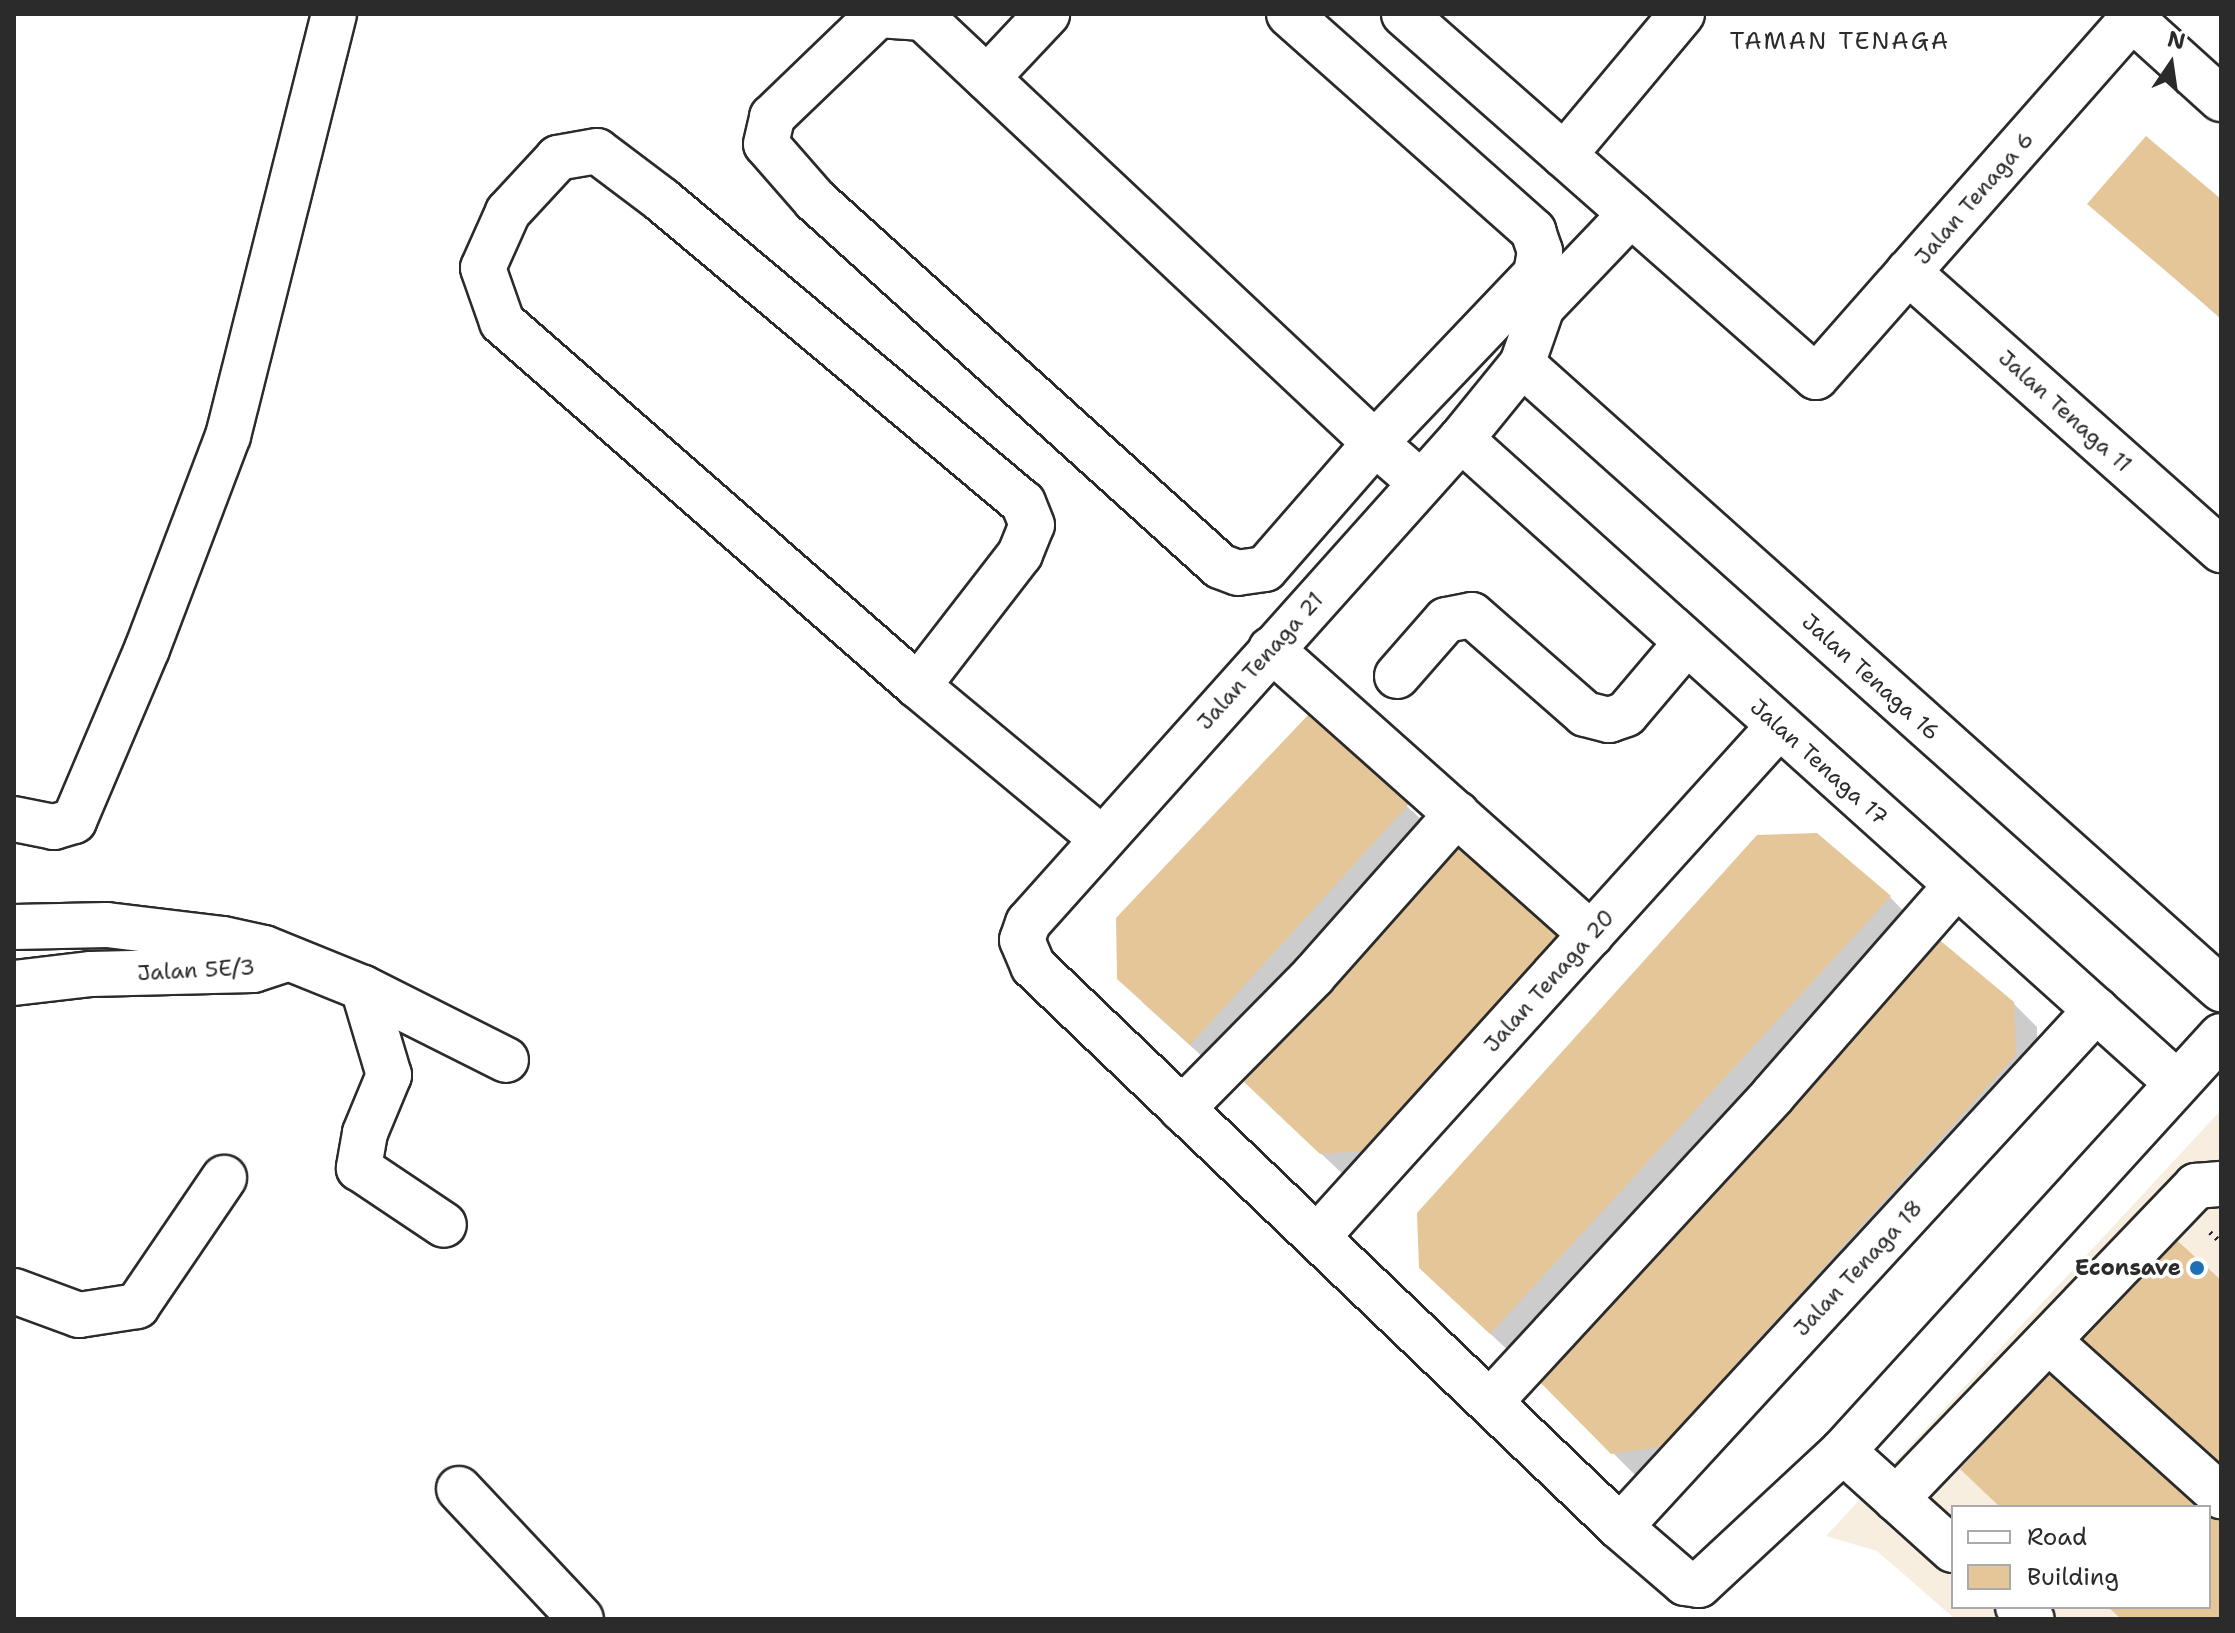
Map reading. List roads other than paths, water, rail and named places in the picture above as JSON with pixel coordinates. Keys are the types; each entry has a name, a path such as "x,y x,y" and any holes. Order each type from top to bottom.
{"street":[{"path":"14,819 54,827 74,821 147,649 228,436 334,14"},
{"path":"987,78 1047,14"},
{"path":"1289,14 1533,231 1540,251 1536,274 1375,443 1265,569 1238,573 1220,566 815,200 766,144 772,117 878,15 923,18 1375,443 1421,483"},
{"path":"1404,14 1631,214"},
{"path":"1564,155 1682,14"},
{"path":"2130,16 2221,99"},
{"name":"Jalan Tenaga 6","path":"1631,214 1816,377 2130,16"},
{"path":"918,686 1020,554 1032,525 1023,503 608,159 597,151 558,158 508,212 483,268 502,322 918,686 1100,837"},
{"name":"Jalan Tenaga 21","path":"1182,1109 1033,966 1022,940 1028,923 1100,837 1461,439 1522,364 1542,307 1631,214"},
{"name":"Jalan Tenaga 11","path":"1908,272 2221,550"},
{"name":"Jalan Tenaga 16","path":"1522,364 2221,989"},
{"name":"Jalan Tenaga 17","path":"1461,439 2177,1083"},
{"path":"1397,676 1446,620 1472,615 1585,714 1609,720 1626,714 1687,642"},
{"path":"1271,649 1591,934"},
{"name":"Jalan Tenaga 20","path":"1318,1236 1779,726"},
{"path":"1457,814 1313,976 1182,1109 1620,1527 1685,1583 1699,1585 1843,1451 2221,1036"},
{"path":"1490,1402 1773,1095 1957,885"},
{"name":"Jalan 5E/3","path":"14,927 107,925 223,939 289,959"},
{"path":"289,959 363,988 506,1060"},
{"name":"Jalan 5E/3","path":"14,983 91,974 253,970 289,959"},
{"path":"363,988 389,1075 365,1133 359,1168 444,1225"},
{"name":"Jalan Tenaga 18","path":"1620,1527 2096,1010"},
{"path":"14,1291 79,1315 137,1306 224,1178"},
{"path":"1896,1499 2051,1343 2196,1186 2221,1184"},
{"path":"2051,1343 2221,1496"},
{"path":"1843,1451 1951,1548"},
{"path":"459,1489 581,1619"}],"place":[{"name":"Econsave","path":"2197,1268"}],"district":[{"name":"TAMAN TENAGA","path":"1840,42"}]}
